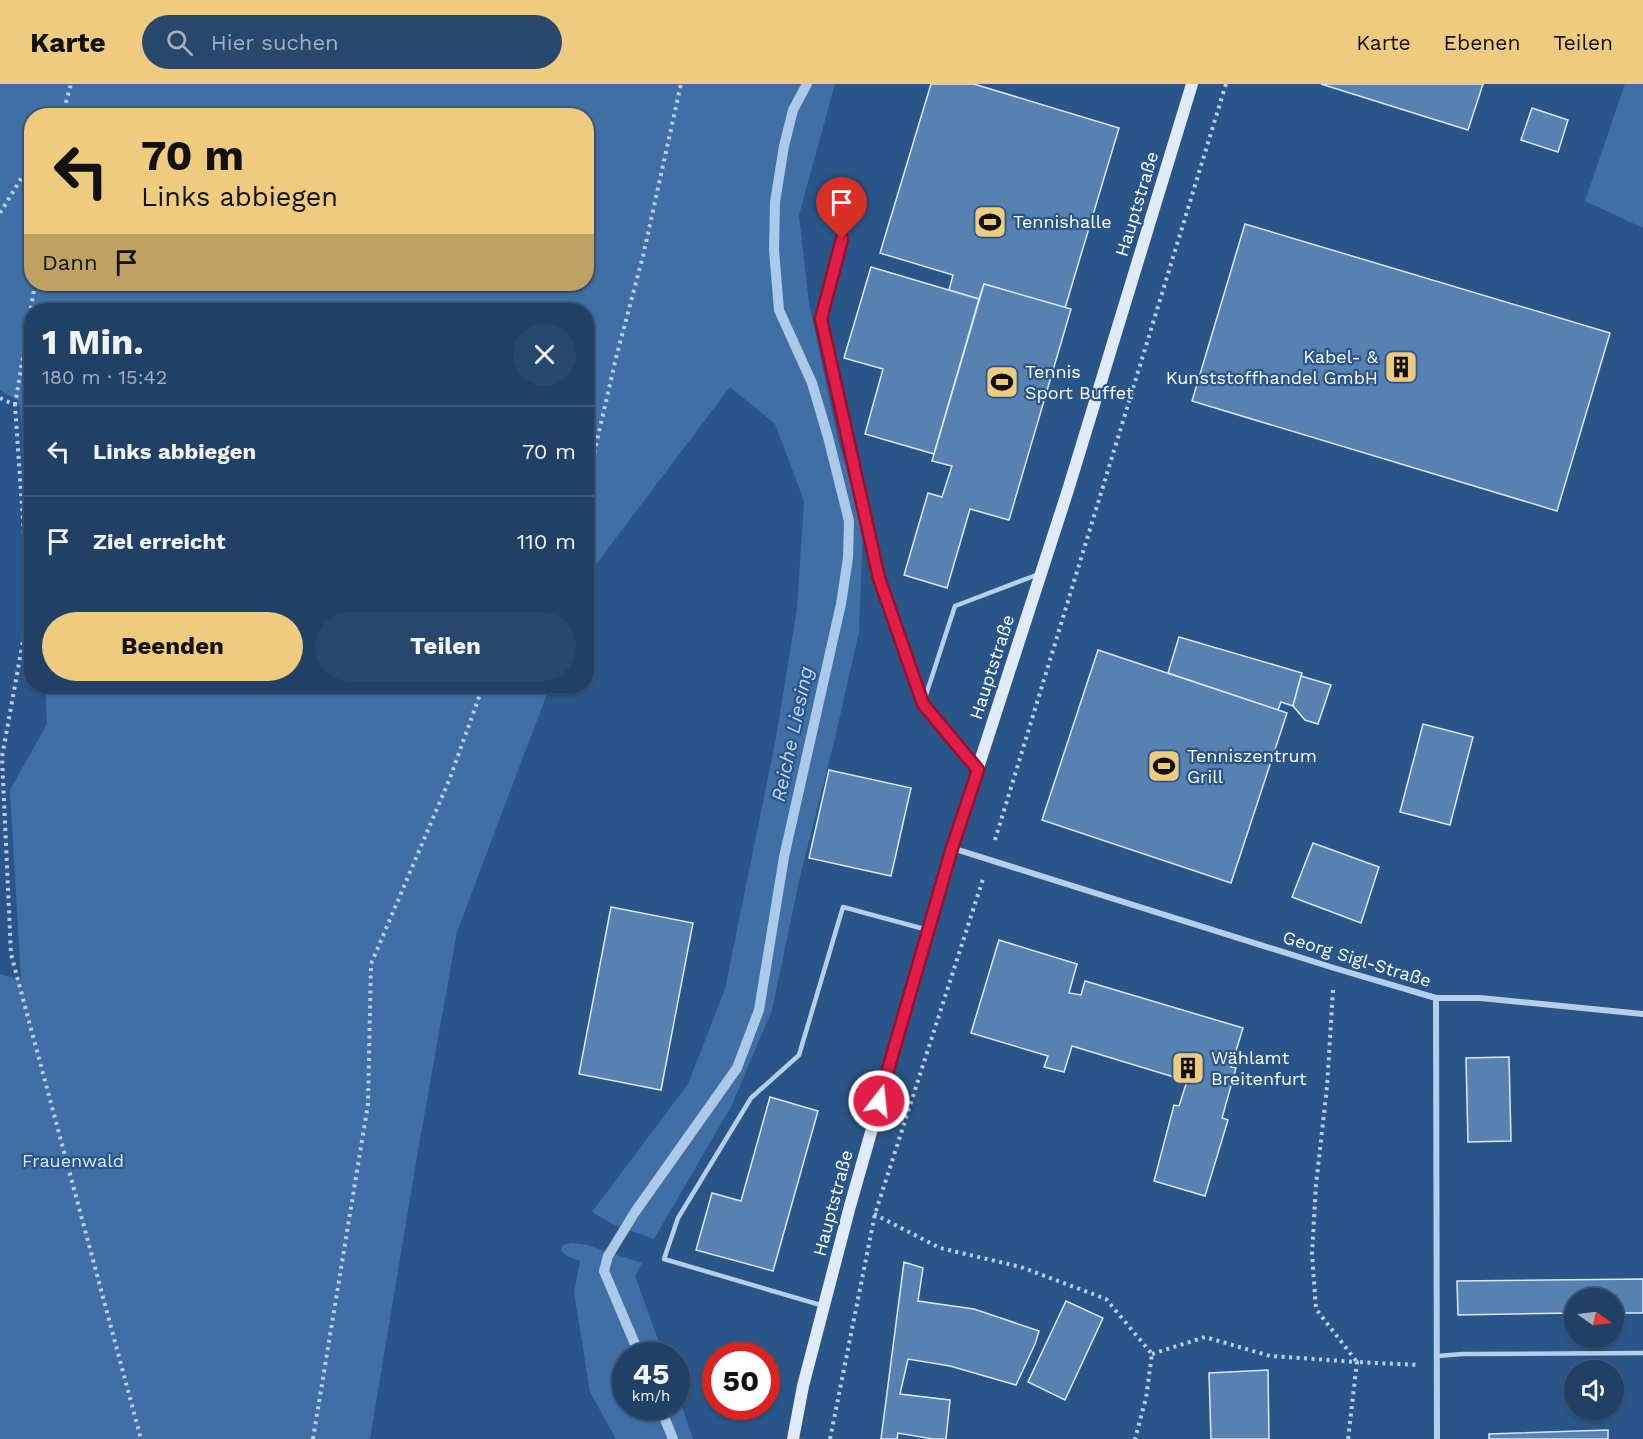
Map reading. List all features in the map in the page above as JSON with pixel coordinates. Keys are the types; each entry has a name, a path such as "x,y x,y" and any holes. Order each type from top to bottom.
{"main road":[{"name":"Hauptstraße","path":"793,1439 803,1386 850,1206 952,848 1042,573 1192,84"}],"street":[{"name":"Georg Sigl-Straße","path":"952,848 1436,998 1437,1439"},
{"path":"1436,998 1480,998 1643,1014"}],"lane":[{"path":"847,220 821,319 879,578 923,704 978,770"},
{"path":"923,704 955,606 1042,573"},
{"path":"824,1306 664,1258 678,1218 751,1098 800,1055 843,907 929,930"},
{"path":"1437,1356 1643,1353"}],"path":[{"path":"64,108 71,84"},
{"path":"594,454 616,357 643,256 681,84"},
{"path":"830,1439 875,1214 989,860 1226,84"},
{"path":"0,213 24,174"},
{"path":"24,351 15,405 24,536"},
{"path":"0,398 15,405"},
{"path":"24,636 2,757 11,954 141,1439"},
{"path":"313,1439 368,1104 371,964 450,778 480,693"},
{"path":"1334,968 1327,1087 1316,1185 1312,1254 1316,1309 1357,1362 1348,1439"},
{"path":"850,1206 875,1214 940,1248 1021,1268 1106,1299 1152,1354 1146,1398 1136,1439"},
{"path":"1152,1354 1205,1337 1270,1356 1437,1366"}],"green space":[{"path":"0,84 835,84 799,215 809,303 838,439 863,527 859,632 800,877 772,1010 732,1105 654,1239 612,1224 592,1212 688,1084 725,989 776,738 797,608 804,501 775,424 730,387 594,567 594,303 24,303 24,444 19,401 0,390"},
{"path":"1625,84 1643,84 1643,228 1585,201"},
{"name":"Frauenwald","path":"45,693 547,693 457,932 370,1439 0,1439 0,974 21,980 10,790 47,724"},
{"path":"571,1243 587,1245 642,1263 635,1276 659,1342 612,1342 612,1420 687,1420 693,1439 616,1439 590,1392 574,1293 580,1261 567,1256 561,1250 563,1245"}],"building":[{"name":"Tennishalle","path":"931,84 974,84 1119,128 1065,308 984,284 979,299 949,290 953,275 880,253"},
{"path":"1321,84 1483,84 1468,130"},
{"path":"1532,108 1568,120 1558,152 1521,140"},
{"name":"Kabel- & Kunststoffhandel GmbH","path":"1245,224 1610,333 1557,511 1192,401"},
{"path":"871,267 979,299 934,454 865,434 883,369 844,358"},
{"name":"Tennis Sport Buffet","path":"984,284 1071,309 1009,520 970,509 947,588 904,575 928,493 942,497 952,466 932,461"},
{"path":"1179,637 1302,673 1293,706 1281,702 1278,710 1168,673"},
{"name":"Tenniszentrum Grill","path":"1098,650 1287,713 1231,883 1042,820"},
{"path":"1301,676 1331,685 1318,724 1305,720 1293,706"},
{"path":"1423,724 1473,737 1450,825 1400,812"},
{"path":"829,770 911,788 891,876 809,858"},
{"path":"1313,843 1379,867 1361,923 1292,897"},
{"path":"611,907 693,923 661,1090 579,1074"},
{"name":"Wählamt Breitenfurt","path":"999,940 1077,964 1069,993 1081,995 1085,981 1243,1028 1231,1067 1236,1068 1222,1118 1228,1120 1205,1196 1154,1181 1174,1105 1179,1106 1187,1081 1072,1046 1064,1072 1044,1067 1048,1056 971,1033"},
{"path":"1509,1057 1511,1141 1468,1142 1466,1058"},
{"path":"770,1097 818,1111 773,1271 696,1250 712,1193 741,1201"},
{"path":"904,1262 923,1268 918,1301 974,1309 1039,1331 1016,1385 950,1366 908,1359 900,1394 950,1400 946,1439 898,1433 897,1439 881,1439"},
{"path":"1643,1279 1643,1313 1624,1313 1624,1288 1564,1288 1564,1313 1458,1315 1457,1281"},
{"path":"1066,1301 1103,1318 1065,1400 1028,1382"},
{"path":"1268,1370 1269,1439 1211,1439 1209,1373"},
{"path":"1608,1430 1608,1439 1489,1439 1489,1434"}],"waterway":[{"name":"Reiche Liesing","path":"634,1342 604,1271 608,1256 635,1212 737,1068 759,1010 784,857 841,604 848,558 849,521 828,437 812,383 779,310 774,250 775,202 784,146 793,110 807,84"},
{"name":"Reiche Liesing","path":"665,1420 673,1439"}],"place":[{"name":"Tennishalle","path":"990,222"},
{"name":"Kabel- & Kunststoffhandel GmbH","path":"1401,367"},
{"name":"Tennis Sport Buffet","path":"1002,382"},
{"name":"Tenniszentrum Grill","path":"1164,766"},
{"name":"Wählamt Breitenfurt","path":"1188,1068"}],"route":[{"path":"842,239 821,319 879,578 923,704 978,770 952,848 879,1101"}]}
